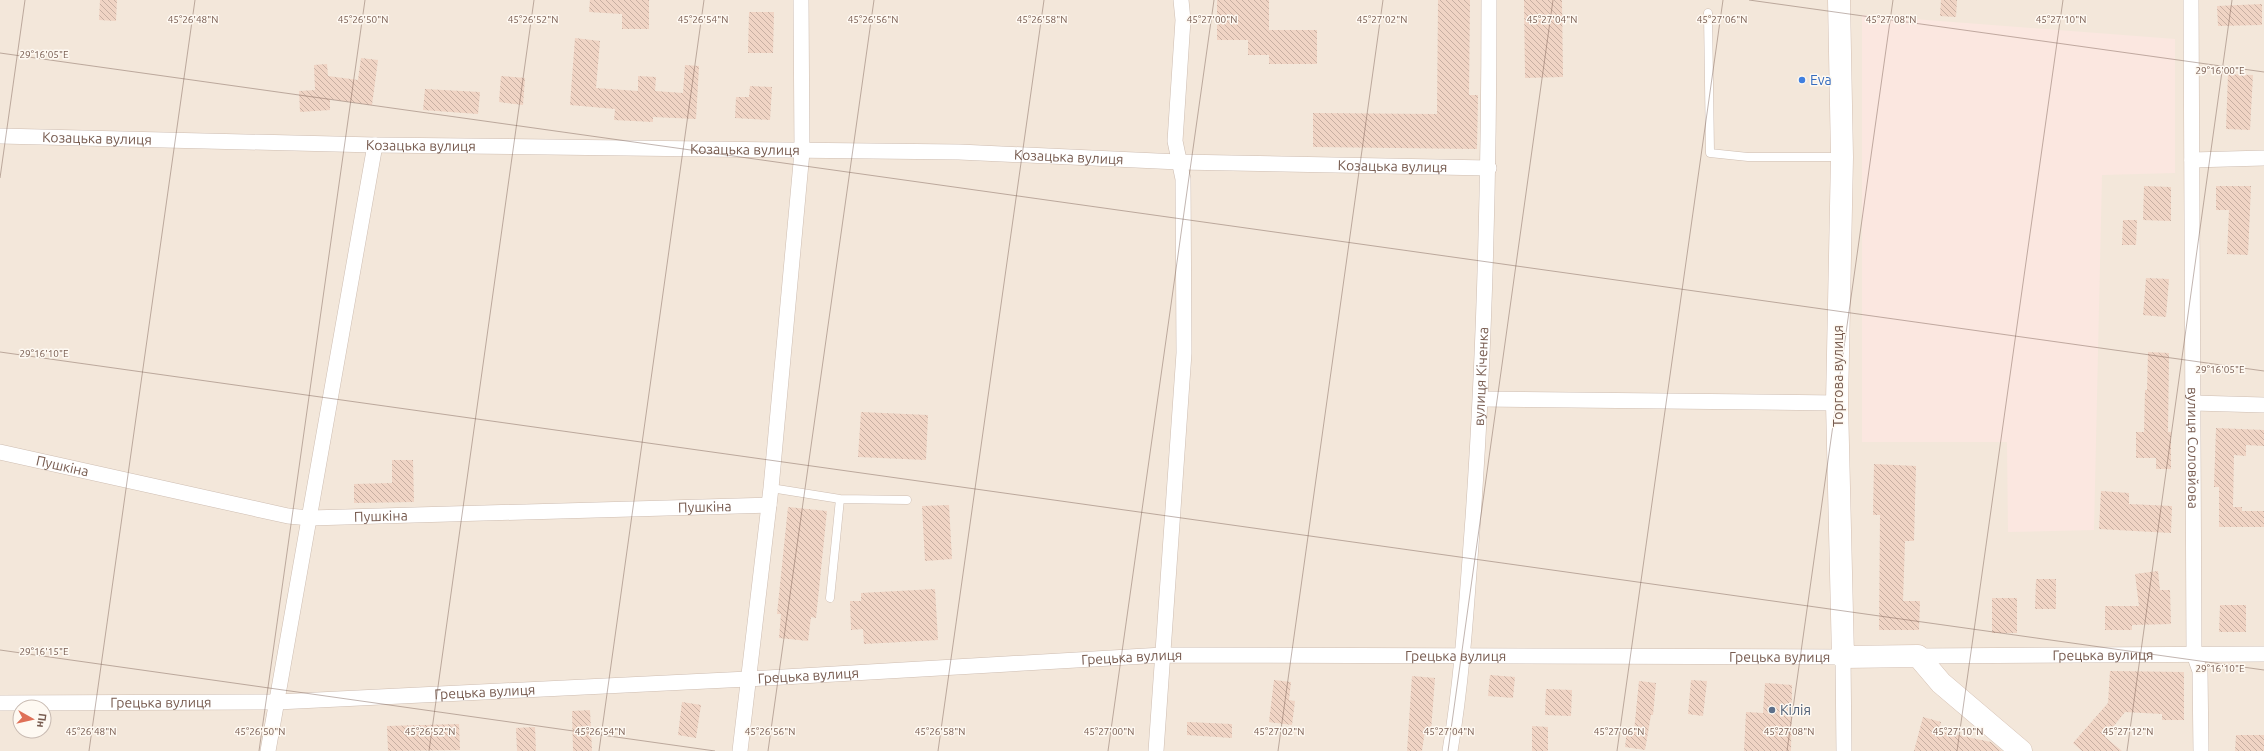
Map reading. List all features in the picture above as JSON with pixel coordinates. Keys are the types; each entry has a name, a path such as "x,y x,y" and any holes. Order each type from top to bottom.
{"main road":[{"name":"Торгова вулиця","path":"1839,0 1842,157 1837,403 1843,657"},
{"name":"Грецька вулиця","path":"1843,657 1918,656"},
{"path":"1918,656 1941,683 2021,751"}],"street":[{"path":"740,751 771,488 802,152 802,0"},
{"path":"1156,751 1184,353 1183,179 1175,140 1183,20 1181,0"},
{"name":"вулиця Кіченка","path":"1450,751 1460,693 1482,399 1489,168 1489,0"},
{"name":"вулиця Соловйова","path":"2191,0 2194,654 2200,671 2200,751"},
{"name":"Козацька вулиця","path":"0,136 375,145 802,152 959,152 1180,162 1489,168"},
{"path":"268,751 375,145"},
{"path":"2192,160 2264,158"},
{"path":"1482,399 1837,403"},
{"path":"2194,403 2264,405"},
{"name":"Пушкіна","path":"0,452 288,516 310,518 769,505"},
{"name":"Грецька вулиця","path":"1918,656 2264,654"},
{"name":"Грецька вулиця","path":"0,703 277,702 748,679 1163,655 1843,657"},
{"name":"Торгова вулиця","path":"1843,657 1844,751"}],"lane":[{"path":"1708,13 1710,153 1748,157 1842,157"},
{"path":"771,488 840,499 906,500"},
{"path":"830,598 840,499"}],"shaded area":[{"path":"0,0 2264,0 2264,751 0,751"},
{"path":"1862,15 2175,39 2175,173 2102,175 2094,530 2008,532 2007,442 1862,442"}],"building":[{"path":"100,0 117,0 116,21 99,20"},
{"path":"590,0 649,0 649,29 622,29 622,14 589,12"},
{"path":"1217,0 1269,0 1269,30 1317,30 1317,64 1269,64 1269,55 1248,55 1248,40 1217,40"},
{"path":"1438,0 1470,0 1469,95 1478,95 1477,149 1313,147 1313,113 1437,114"},
{"path":"1524,0 1562,0 1563,77 1525,78"},
{"path":"1941,0 1957,0 1956,17 1940,16"},
{"path":"2262,4 2262,25 2218,26 2217,6"},
{"path":"749,12 774,12 773,53 748,53"},
{"path":"575,38 600,41 596,88 638,91 638,76 656,77 655,91 683,93 685,65 699,66 696,119 653,117 653,122 614,120 615,109 570,105"},
{"path":"361,58 378,60 372,105 330,99 330,110 300,112 299,91 315,90 314,65 327,64 328,76 358,80"},
{"path":"2228,74 2253,75 2250,130 2226,129"},
{"path":"501,76 525,78 523,105 499,102"},
{"path":"750,86 772,87 770,120 735,118 736,97 749,97"},
{"path":"425,89 480,92 478,114 423,110"},
{"path":"2144,186 2171,187 2171,221 2143,220"},
{"path":"2216,186 2251,186 2248,255 2227,254 2229,210 2216,210"},
{"path":"2123,220 2137,220 2136,245 2122,245"},
{"path":"2146,278 2169,279 2166,317 2143,315"},
{"path":"2148,352 2169,353 2168,432 2171,432 2171,469 2156,469 2156,458 2136,458 2136,432 2144,432"},
{"path":"861,412 928,415 926,460 858,457"},
{"path":"2216,428 2264,430 2264,446 2246,445 2246,456 2234,455 2233,507 2242,507 2242,511 2264,511 2264,527 2219,527 2219,487 2214,487"},
{"path":"392,460 413,460 414,502 354,503 354,484 392,483"},
{"path":"1874,464 1916,466 1914,541 1905,541 1903,601 1920,601 1919,630 1879,630 1880,515 1873,515"},
{"path":"2101,491 2129,493 2129,504 2172,506 2171,533 2099,529"},
{"path":"949,505 952,559 925,561 922,506"},
{"path":"788,507 827,511 816,618 811,617 808,641 779,638 781,614 777,614"},
{"path":"2158,571 2160,590 2170,590 2171,624 2132,625 2132,630 2105,630 2105,606 2139,606 2135,574"},
{"path":"2036,579 2056,579 2056,609 2035,609"},
{"path":"935,589 938,640 864,644 863,629 851,630 850,601 861,601 861,593"},
{"path":"1992,598 2017,598 2017,633 1992,633"},
{"path":"2220,605 2246,605 2246,632 2219,632"},
{"path":"2110,671 2184,672 2184,720 2162,720 2162,714 2125,712 2105,737 2122,751 2082,751 2073,743 2108,703"},
{"path":"1490,675 1515,677 1513,698 1488,696"},
{"path":"1412,676 1435,678 1431,731 1425,730 1422,751 1407,751"},
{"path":"1274,680 1291,682 1289,700 1295,701 1292,725 1269,722"},
{"path":"1691,680 1707,681 1703,716 1688,714"},
{"path":"1639,681 1656,683 1653,715 1651,715 1645,750 1625,747 1627,730 1634,731"},
{"path":"1765,683 1792,685 1791,751 1744,751 1746,712 1763,713"},
{"path":"1546,689 1572,690 1571,716 1545,715"},
{"path":"682,702 701,705 696,738 678,735"},
{"path":"590,710 592,751 573,751 572,711"},
{"path":"1923,717 1941,722 1939,731 1991,742 2002,751 1914,751"},
{"path":"1187,722 1232,724 1232,738 1187,735"},
{"path":"459,724 460,750 388,751 387,726"},
{"path":"1532,726 1548,727 1548,751 1532,751"},
{"path":"535,727 536,751 517,751 516,728"},
{"path":"2236,735 2264,735 2264,751 2235,751"}],"place":[{"name":"Eva","path":"1802,80"},
{"name":"Кілія","path":"1772,710"}]}
